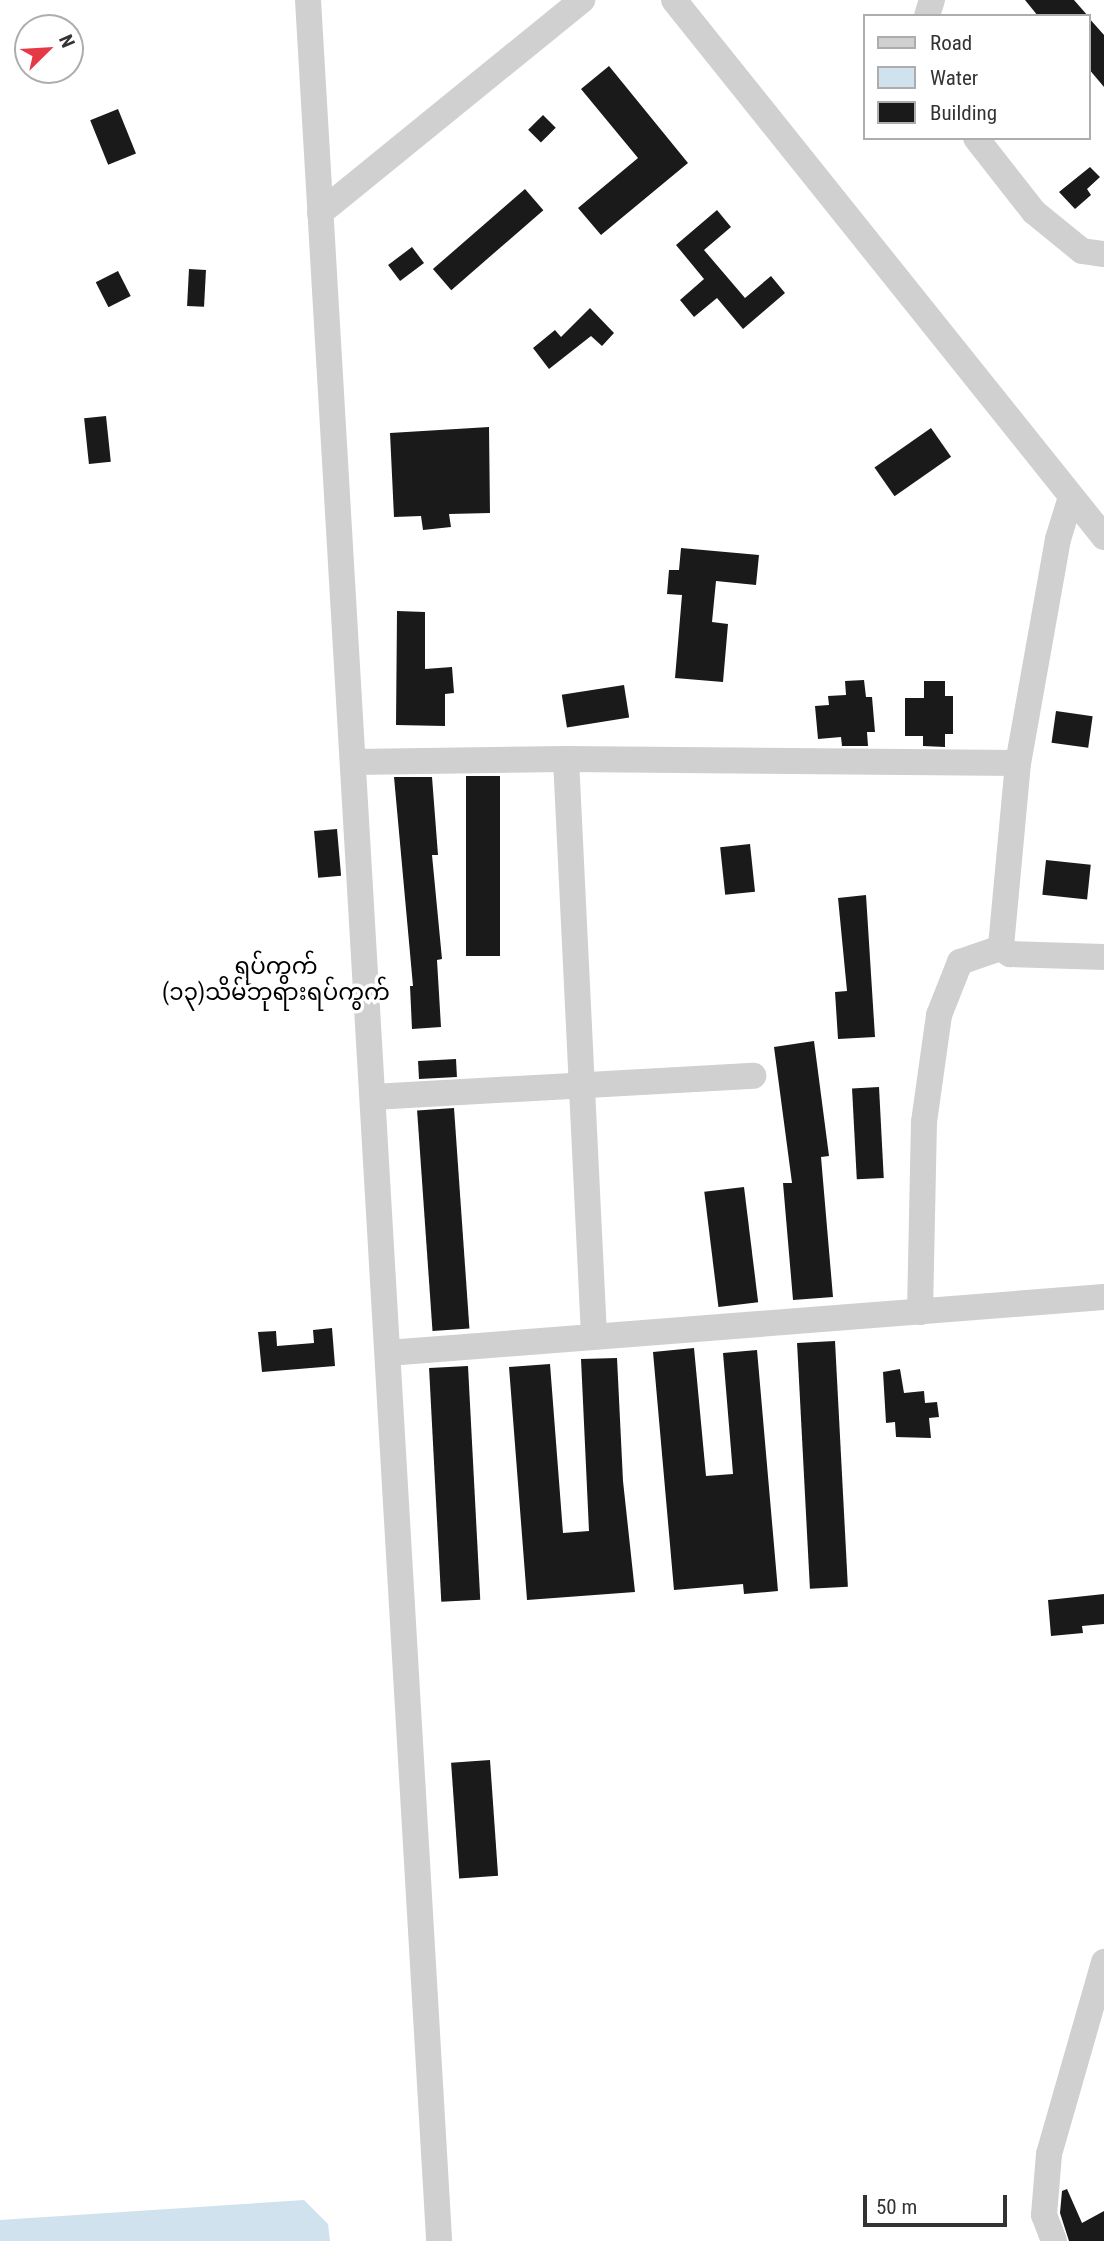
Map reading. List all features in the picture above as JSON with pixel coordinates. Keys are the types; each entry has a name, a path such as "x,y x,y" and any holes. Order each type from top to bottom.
{"street":[{"path":"307,0 354,762 439,2241"},
{"path":"320,213 582,0"},
{"path":"674,0 1104,537"},
{"path":"978,140 1034,212 1082,251 1104,254"},
{"path":"1001,948 1018,763 1058,539 1071,496"},
{"path":"354,762 566,759 1018,763"},
{"path":"566,759 594,1335"},
{"path":"1001,948 1010,954 1104,957"},
{"path":"920,1312 924,1122 939,1014 960,962 1001,948"},
{"path":"373,1097 753,1076"},
{"path":"388,1353 1104,1297"},
{"path":"1055,2241 1044,2216 1049,2154 1104,1962"}],"water":[{"path":"304,2200 328,2224 330,2241 0,2241 0,2220"}],"building":[{"path":"1025,0 1074,0 1086,14 1036,14"},
{"path":"1090,19 1104,35 1104,87 1090,70"},
{"path":"609,66 688,163 601,235 578,208 638,158 581,89"},
{"path":"118,109 136,154 108,165 90,120"},
{"path":"543,115 556,128 541,143 528,130"},
{"path":"1090,167 1100,177 1087,189 1091,195 1075,209 1059,192"},
{"path":"525,189 543,210 451,290 433,269"},
{"path":"717,210 731,227 704,250 745,298 771,276 785,293 743,329 717,298 694,317 680,300 704,279 676,245"},
{"path":"412,247 424,263 400,281 388,265"},
{"path":"189,269 206,270 204,307 187,306"},
{"path":"118,271 131,296 108,307 96,282"},
{"path":"590,308 614,333 602,346 591,336 549,369 533,348 555,330 561,337"},
{"path":"106,416 111,462 89,464 84,418"},
{"path":"489,427 490,513 449,514 451,527 423,530 421,516 394,517 390,433"},
{"path":"931,428 951,457 895,496 874,468"},
{"path":"681,548 759,555 756,585 716,581 712,622 728,624 723,682 675,678 682,595 667,594 669,570 679,570"},
{"path":"397,611 425,612 425,669 452,667 454,693 445,694 445,726 396,725"},
{"path":"864,680 866,697 872,697 875,732 867,732 868,746 842,746 841,737 818,739 815,706 829,705 828,696 846,695 845,681"},
{"path":"924,681 945,681 945,696 953,696 953,734 945,734 945,747 923,746 923,736 905,736 905,698 924,698"},
{"path":"624,685 629,718 567,727 562,695"},
{"path":"1056,711 1093,716 1088,748 1052,743"},
{"path":"466,776 500,776 500,956 466,956"},
{"path":"394,777 432,777 438,855 432,855 442,959 437,960 441,1027 412,1029 410,986 413,986"},
{"path":"337,829 341,876 318,878 314,831"},
{"path":"750,844 755,892 725,895 720,847"},
{"path":"1046,860 1091,865 1087,900 1042,895"},
{"path":"866,895 875,1037 838,1039 835,992 847,991 838,898"},
{"path":"814,1041 829,1156 821,1157 833,1297 793,1300 783,1183 792,1183 774,1047"},
{"path":"456,1059 457,1077 419,1079 418,1061"},
{"path":"879,1087 884,1178 857,1179 852,1088"},
{"path":"454,1108 469,1328 433,1331 417,1111"},
{"path":"744,1187 758,1302 718,1307 704,1192"},
{"path":"332,1328 335,1366 262,1372 258,1332 276,1331 277,1346 314,1343 313,1330"},
{"path":"835,1341 848,1587 810,1589 797,1343"},
{"path":"694,1348 706,1476 733,1474 723,1353 757,1350 778,1591 744,1594 743,1584 674,1590 653,1352"},
{"path":"617,1358 623,1481 635,1592 527,1600 509,1367 550,1364 563,1533 589,1531 581,1359"},
{"path":"468,1366 480,1600 441,1602 429,1368"},
{"path":"900,1369 904,1393 924,1391 925,1403 937,1402 939,1417 929,1418 931,1438 896,1437 895,1422 886,1423 883,1372"},
{"path":"1104,1594 1104,1624 1082,1626 1083,1633 1051,1636 1048,1600"},
{"path":"490,1760 498,1876 459,1878 451,1763"},
{"path":"1067,2189 1082,2223 1104,2211 1104,2241 1069,2241 1060,2213 1062,2191"}],"district":[{"name":"ရပ်ကွက် (၁၃)သိမ်ဘုရားရပ်ကွက်","path":"276,980"}]}
